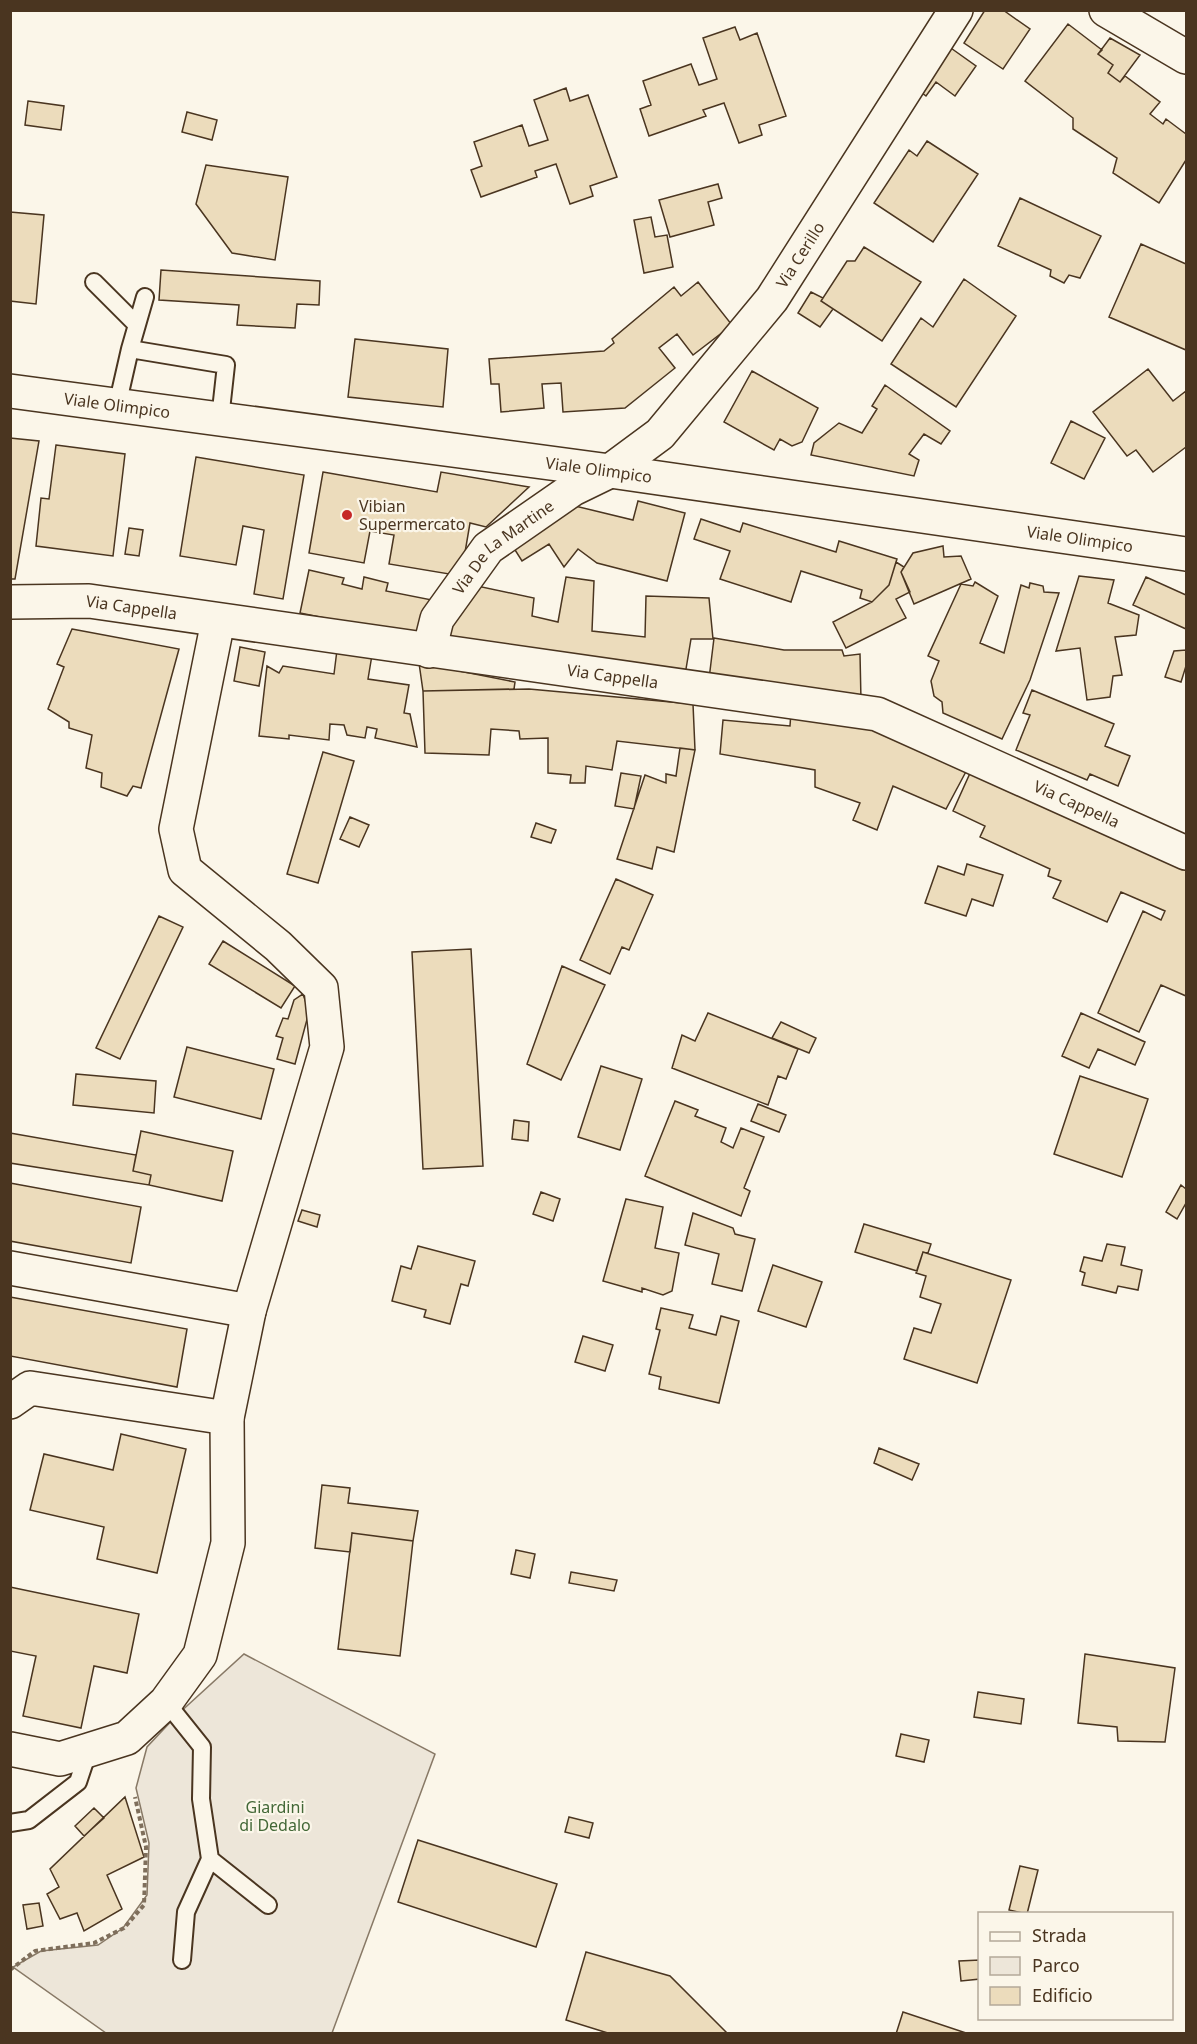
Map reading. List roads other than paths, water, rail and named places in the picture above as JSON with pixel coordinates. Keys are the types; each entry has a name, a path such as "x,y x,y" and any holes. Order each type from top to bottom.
{"street":[{"name":"Via Cerillo","path":"610,471 660,434 772,299 956,10"},
{"path":"1106,10 1186,57"},
{"name":"Viale Olimpico","path":"10,391 610,471 1186,554"},
{"name":"Via De La Martine","path":"429,651 437,619 488,548 573,489 610,471"},
{"name":"Via Cappella","path":"10,602 89,601 877,714 1186,853"},
{"path":"10,1749 60,1759 127,1738 166,1702 200,1655 228,1543 227,1418 249,1311 327,1047 321,988 278,946 185,870 176,828 218,621"},
{"path":"10,1268 249,1311"},
{"path":"10,1402 30,1388 227,1418"}],"lane":[{"path":"94,282 137,325"},
{"path":"117,406 145,297"},
{"path":"130,349 226,365 220,418"},
{"path":"166,1702 202,1747 201,1799 210,1859 186,1912 182,1960"},
{"path":"10,1823 29,1820 78,1782 88,1752"},
{"path":"210,1859 268,1905"}],"place":[{"name":"Vibian Supermercato","path":"347,515"}],"park label":[{"name":"Giardini di Dedalo","path":"275,1816"}]}
